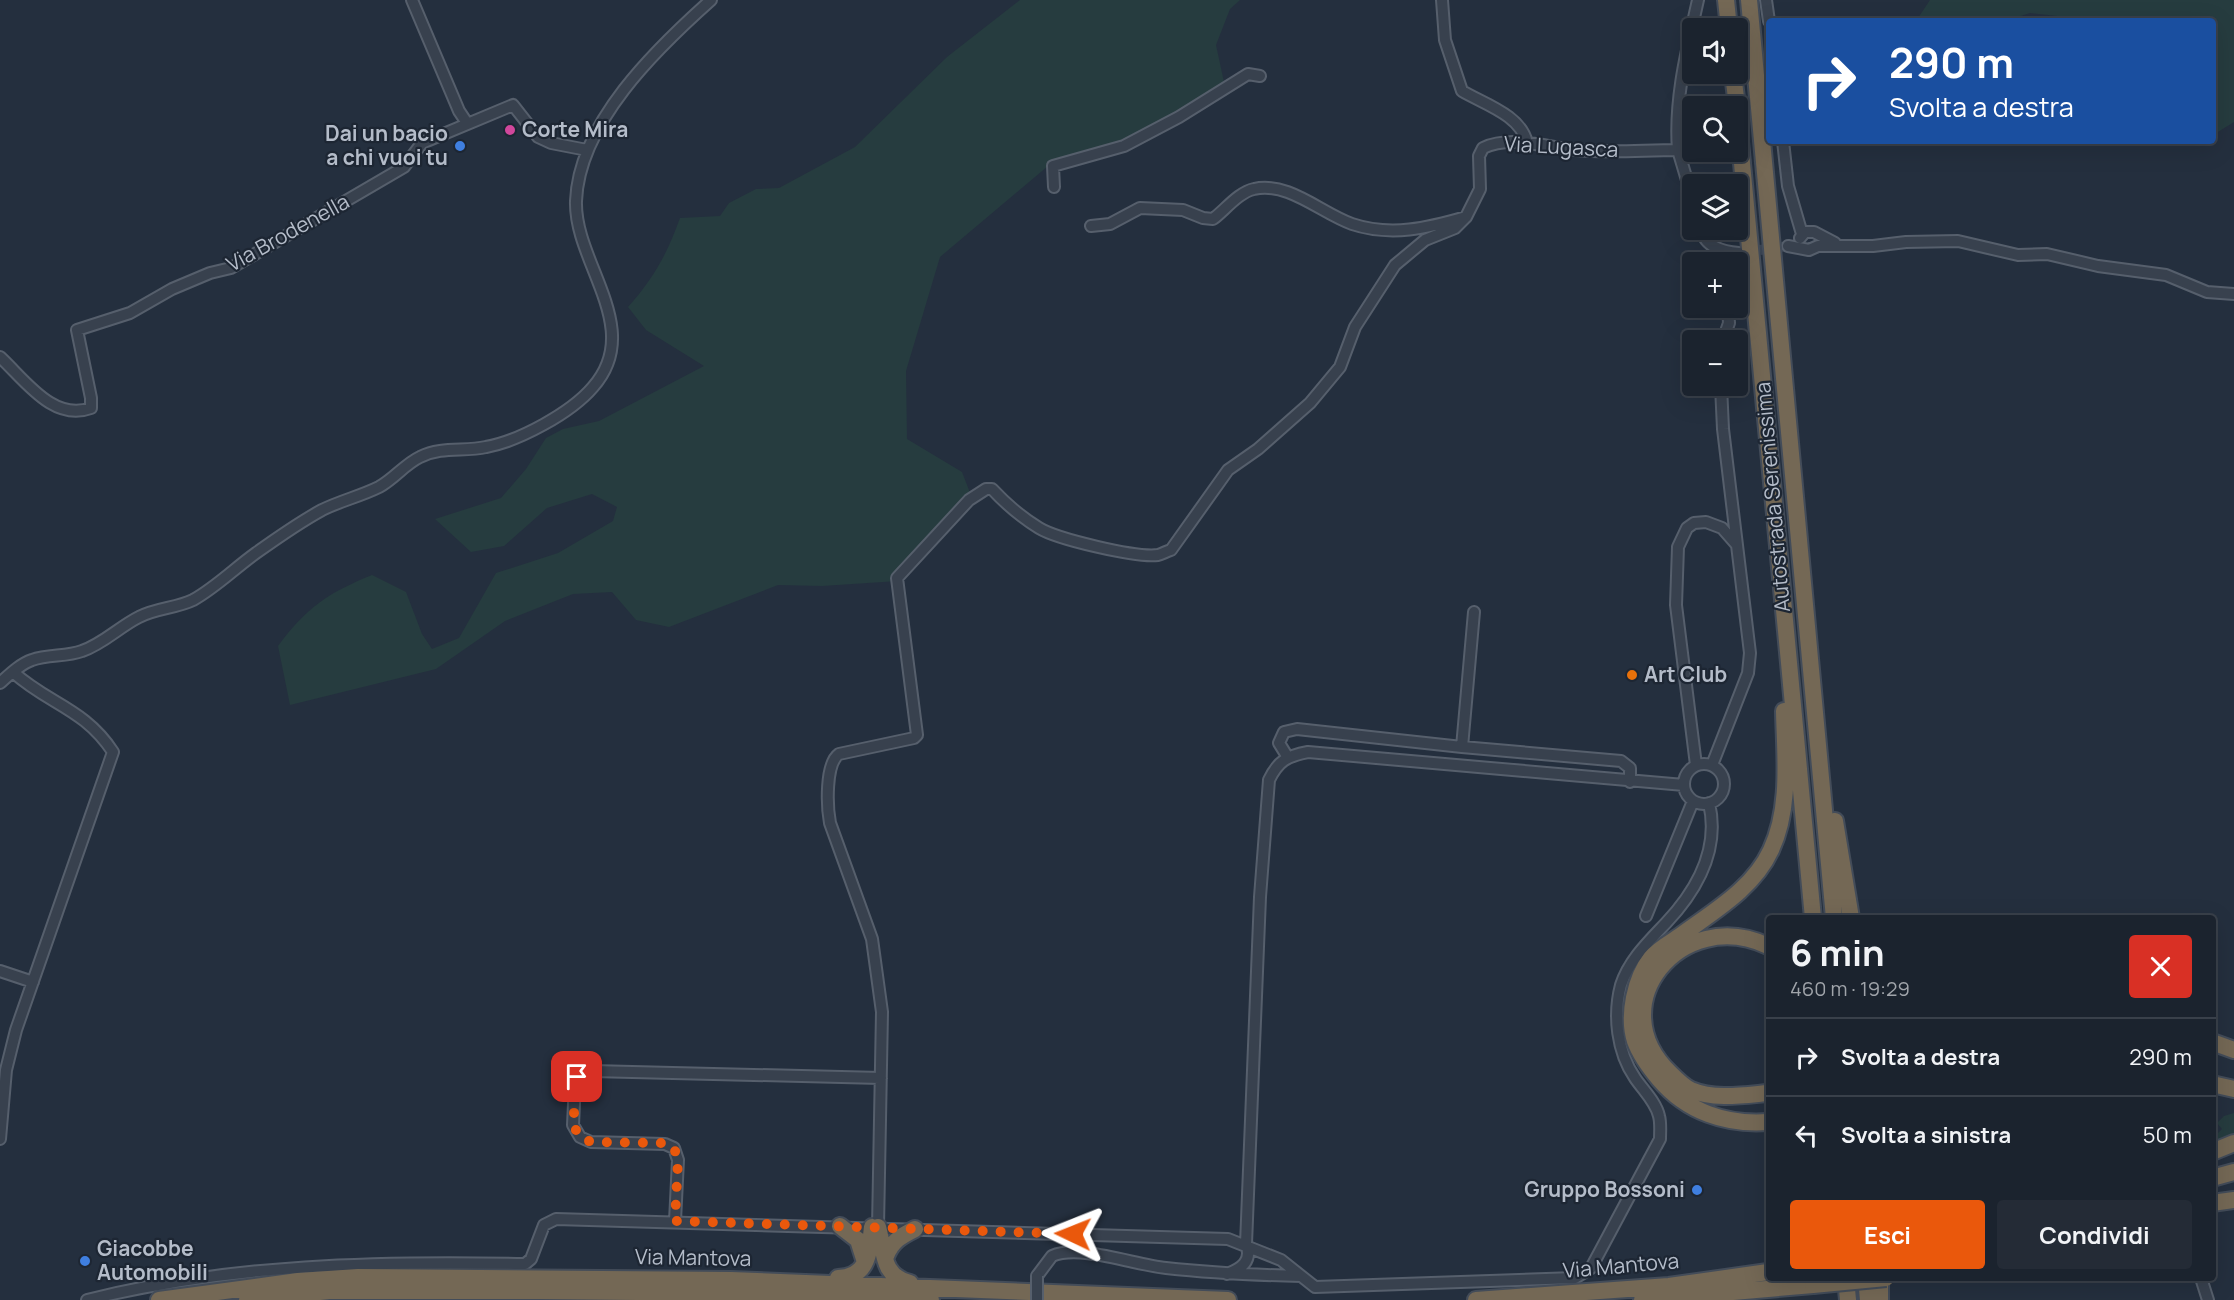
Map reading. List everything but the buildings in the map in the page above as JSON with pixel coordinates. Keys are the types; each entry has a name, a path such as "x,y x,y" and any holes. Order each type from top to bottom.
{"highway":[{"path":"1726,0 1728,18"},
{"name":"Autostrada Serenissima","path":"1749,0 1834,915"},
{"name":"Autostrada Serenissima","path":"1742,162 1813,915"},
{"path":"1766,1122 1730,1120 1708,1115 1669,1091 1647,1064 1634,1040 1632,1010 1638,982 1651,957 1735,896 1748,883 1761,868 1779,829 1785,773 1783,581"},
{"path":"1814,703 1850,915"},
{"path":"1766,945 1741,935 1726,934 1696,941 1663,963 1649,986 1643,1013 1648,1041 1659,1062 1691,1090 1713,1095 1766,1093"},
{"path":"2216,1043 2234,1050"},
{"path":"2216,1085 2234,1089"},
{"path":"2216,1150 2234,1143"},
{"path":"2216,1177 2234,1172"},
{"path":"2216,1202 2234,1200"},
{"path":"840,1226 858,1240 865,1263"},
{"path":"875,1227 886,1256 886,1264 892,1275 919,1286"},
{"path":"806,1284 815,1279 849,1278 857,1275 865,1263 875,1227"},
{"path":"886,1256 898,1238 915,1229"},
{"name":"Via Mantova","path":"1476,1300 1669,1286 1766,1272"},
{"name":"Via Mantova","path":"159,1300 287,1282 358,1277 731,1280 1228,1300"},
{"path":"1846,1281 1848,1300"},
{"name":"Via Mantova","path":"1642,1300 1854,1281"},
{"path":"1866,1281 1868,1300"},
{"path":"1880,1281 1880,1300"},
{"name":"Via Mantova","path":"249,1300 329,1291 733,1293 931,1300"},
{"path":"360,1300 395,1292"}],"street":[{"path":"412,0 459,111 467,123"},
{"path":"0,683 31,660 80,652 95,646 136,618 154,610 192,600 256,553 323,510 381,486 418,458 435,451 484,448 506,441 573,406 592,388 602,375 612,331 607,304 584,248 578,220 576,200 587,150 611,108 671,36 711,0"},
{"path":"1442,0 1445,40 1462,91 1496,109 1516,124 1525,135 1527,143"},
{"path":"1685,174 1678,150 1676,127 1681,85 1698,0"},
{"path":"1766,0 1769,18"},
{"path":"1054,187 1053,166 1124,146 1179,117 1248,74 1260,76"},
{"name":"Via Brodenella","path":"0,357 43,399 61,410 78,413 91,408 91,398 77,330 130,313 172,289 210,273 231,268 404,167 422,143 513,105 538,137 551,143 587,150"},
{"name":"Via Lugasca","path":"1466,217 1480,189 1479,156 1483,148 1489,145 1527,143 1575,150 1678,150"},
{"path":"1783,144 1788,186 1797,214 1809,239 1841,245 1873,246 1906,242 1958,241 2018,255 2047,254 2098,266 2166,275 2207,292 2234,294"},
{"path":"1091,226 1110,224 1140,208 1183,210 1203,218 1213,219 1250,189 1266,187 1298,197 1353,224 1371,229 1426,229 1466,217"},
{"path":"875,1227 882,1012 872,939 830,823 827,808 832,763 839,753 914,738 917,735 897,578 901,571 932,543 969,500 986,489 992,489 1009,507 1040,528 1057,536 1139,553 1157,555 1171,550 1228,470 1258,449 1310,403 1340,367 1355,327 1395,265 1425,240 1455,228 1466,217"},
{"path":"1706,240 1719,252"},
{"path":"1712,765 1748,673 1750,653 1736,544 1722,396"},
{"path":"1696,765 1676,605 1678,547 1687,528 1694,523 1706,522 1722,528 1736,544"},
{"path":"1462,747 1474,612"},
{"path":"0,1139 6,1070 15,1030 113,752 100,731 74,711 24,682 13,672"},
{"path":"1287,756 1279,743 1284,732 1297,729 1621,761 1630,768 1630,782"},
{"path":"1227,1274 1244,1266 1248,1257 1246,1244 1260,897 1269,780 1275,766 1287,756 1308,752 1684,785"},
{"path":"1696,765 1712,765 1718,770 1724,782 1720,795 1709,803 1693,801 1684,785 1687,773 1696,765"},
{"path":"1646,916 1693,801"},
{"path":"87,1300 203,1279 289,1269 369,1263 525,1264 531,1259 543,1225 552,1219 1211,1238 1246,1244 1285,1263 1315,1287 1575,1278 1591,1268 1660,1139 1659,1117 1653,1102 1633,1076 1621,1048 1616,1017 1622,985 1634,959 1681,906 1698,879 1712,838 1714,821 1709,803"},
{"path":"0,971 33,981"},
{"path":"675,1221 678,1160 674,1148 665,1143 591,1142 580,1137 573,1125 575,1082 581,1074 592,1071 881,1078"},
{"path":"1037,1300 1037,1276 1052,1256 1074,1252 1162,1268 1227,1274 1301,1276"},
{"path":"1262,1275 1274,1272 1285,1263"},
{"path":"2202,1281 2208,1300"}],"green space":[{"path":"1020,0 1240,0 1230,9 1216,45 1224,82 1200,102 1129,144 1048,166 940,257 906,371 907,439 962,472 974,503 898,581 822,586 778,585 669,627 636,620 612,592 573,594 505,621 436,669 290,705 278,646 309,611 343,588 372,575 406,592 422,634 432,649 459,638 496,573 558,553 613,521 617,507 592,494 547,508 504,546 471,552 435,519 501,498 526,469 546,438 563,429 599,421 704,366 646,330 628,307 659,265 680,218 720,216 729,203 756,189 779,188 855,147 947,57"},
{"path":"1930,0 2234,0 2234,122 2216,133 2216,18 2075,18 2030,13 2014,18 1918,18"},
{"path":"2234,1113 2234,1139 2216,1148 2216,1135 2222,1129 2217,1123 2224,1116"}],"tunnel":[{"path":"1745,252 1788,246"}],"place":[{"name":"Corte Mira","path":"510,130"},
{"name":"Dai un bacio a chi vuoi tu","path":"460,146"},
{"name":"Art Club","path":"1632,675"},
{"name":"Gruppo Bossoni","path":"1697,1190"},
{"name":"Giacobbe Automobili","path":"85,1261"}],"route":[{"path":"577,1077 573,1125 580,1137 591,1142 665,1143 674,1148 678,1154 675,1221 1073,1234"}]}
